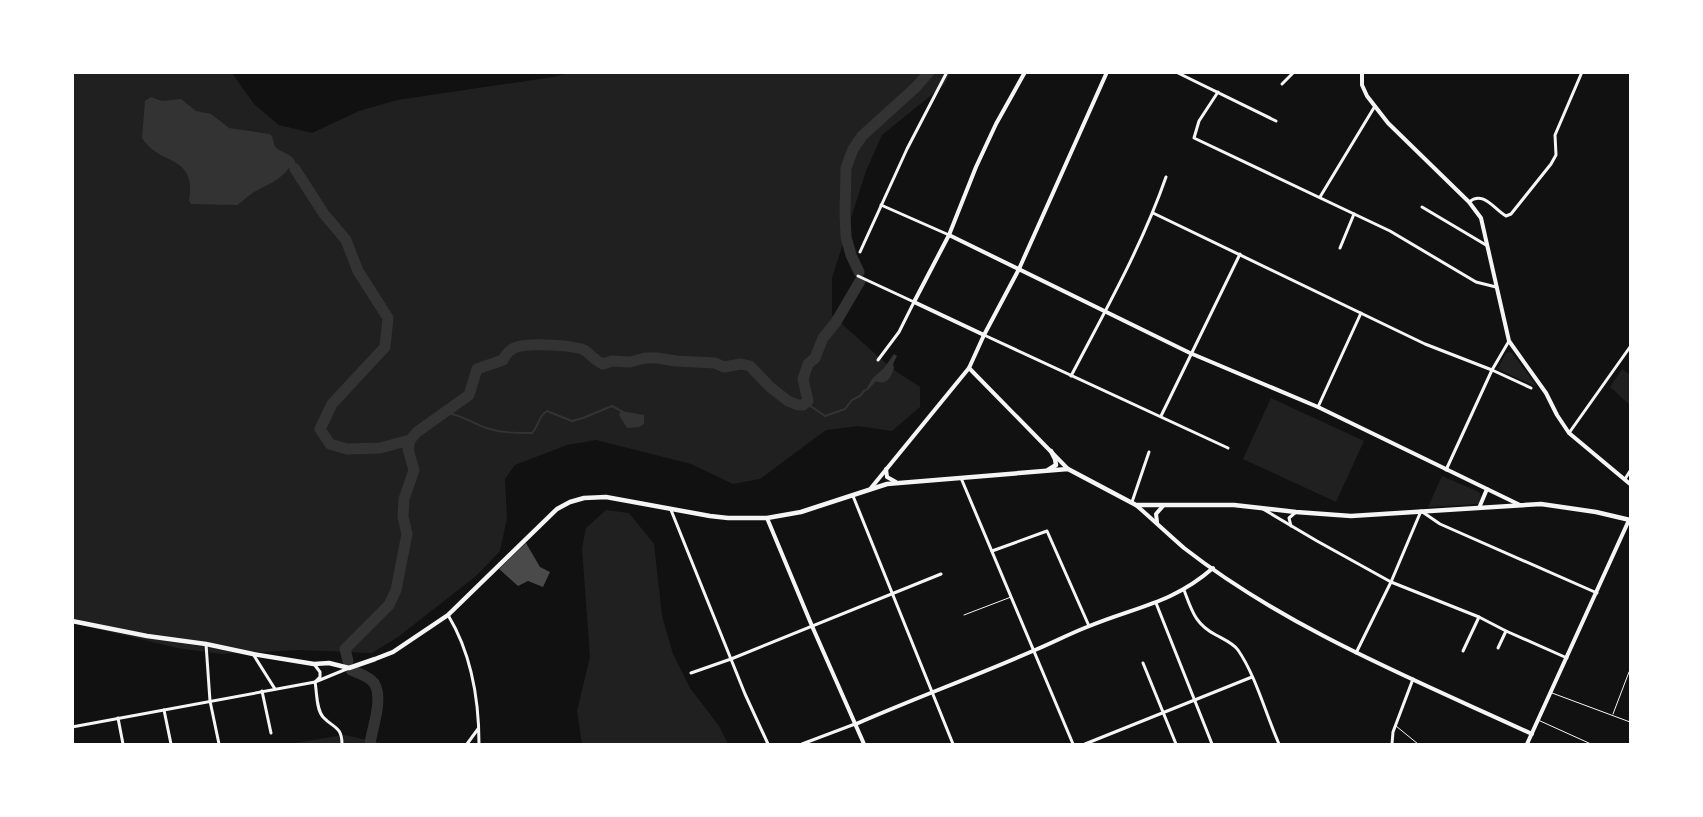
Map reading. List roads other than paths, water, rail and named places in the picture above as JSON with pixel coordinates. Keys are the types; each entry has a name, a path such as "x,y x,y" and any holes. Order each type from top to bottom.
{"main road":[{"path":"1042,472 1056,465 1051,452"},
{"path":"72,621 253,654 314,664 329,663 349,668 393,652 448,615 537,526 557,509 570,502 584,498 606,498 728,518 768,518 801,512 853,496 870,488 896,482 1068,469 1134,504 1163,506 1234,504 1296,512 1351,516 1541,504 1630,520"}],"street":[{"path":"860,252 906,149 947,72"},
{"path":"878,360 899,332 949,235 980,158 996,124 1025,72"},
{"path":"870,488 969,368 1019,269 1107,72"},
{"path":"1176,72 1186,79 1218,92 1276,121"},
{"path":"1282,84 1294,72"},
{"path":"1362,72 1362,85 1366,96 1388,124 1469,202 1481,218 1509,341 1546,393 1557,415 1569,432 1630,484"},
{"path":"1469,202 1476,197 1482,198 1502,214 1506,216 1511,214 1556,155 1555,135 1582,72"},
{"path":"1218,92 1199,121 1194,138 1390,232 1476,282 1496,286"},
{"path":"1320,197 1375,106"},
{"path":"1071,376 1106,311 1153,213 1166,177"},
{"path":"881,205 949,235 1190,353 1318,407 1520,505"},
{"path":"1422,207 1486,245"},
{"path":"1153,213 1426,344 1492,370 1531,388"},
{"path":"1340,248 1354,214"},
{"path":"1161,416 1190,353 1240,254"},
{"path":"858,276 1228,448"},
{"path":"1318,407 1361,313"},
{"path":"1446,470 1492,370 1509,341"},
{"path":"1569,432 1630,347"},
{"path":"969,368 1068,469"},
{"path":"1149,452 1134,504 1184,548 1261,600 1356,653 1532,734"},
{"path":"886,469 887,477 896,482"},
{"path":"1625,480 1630,471"},
{"path":"961,477 1073,744"},
{"path":"1479,508 1486,489"},
{"path":"853,496 953,744"},
{"path":"1160,526 1156,515 1157,511 1163,506"},
{"path":"1262,508 1391,582 1479,618 1506,632 1567,658"},
{"path":"671,510 731,659 768,744"},
{"path":"1356,653 1391,582 1421,511 1440,524 1597,593"},
{"path":"1292,526 1289,518 1296,512"},
{"path":"768,518 812,626 864,744"},
{"path":"1527,744 1630,520"},
{"path":"992,551 1047,531 1089,626"},
{"path":"802,744 856,724 1034,651 1089,626 1156,603 1198,582 1213,568"},
{"path":"691,673 731,659 941,574"},
{"path":"1184,590 1193,615 1199,624 1236,648 1252,677 1279,744"},
{"path":"1156,603 1212,744"},
{"path":"448,615 455,627 468,663 477,699 479,744"},
{"path":"1463,650 1479,618"},
{"path":"1498,648 1506,632"},
{"path":"206,644 210,701 219,744"},
{"path":"253,654 274,689"},
{"path":"1143,663 1176,744"},
{"path":"314,664 320,672 320,677 315,682"},
{"path":"72,727 315,682 349,668"},
{"path":"1085,744 1252,677"},
{"path":"1392,744 1396,725 1413,679"},
{"path":"315,682 320,710 323,716 341,734 342,744"},
{"path":"262,691 271,733"},
{"path":"164,710 171,744"},
{"path":"118,718 123,744"},
{"path":"467,744 478,729"}],"lane":[{"path":"964,615 1012,596"},
{"path":"1613,715 1629,672"},
{"path":"1552,693 1630,722"},
{"path":"1538,719 1591,744"},
{"path":"1396,725 1418,744"}],"waterway":[{"path":"859,272 851,255 846,237 846,168 853,149 862,136 916,87 929,72"},
{"path":"295,169 324,214 346,240 358,271 388,318 385,347 332,404 320,429 330,444 347,449 380,448 410,440"},
{"path":"348,661 345,649 389,605 396,590 407,534 403,517 404,499 414,470 408,449 410,440 417,432 469,395 477,369 503,360 508,352 515,348 540,345 578,348 584,350 603,364 612,361 630,362 645,358 715,363 724,367 741,364 750,366 770,387 788,401 803,405 808,401 803,379 808,364 815,358 823,338 836,322 860,281"},
{"path":"806,403 825,416 845,409 852,400 860,396 865,390"},
{"path":"445,413 461,417 492,430 532,433 547,411 572,421 612,406 623,412"},
{"path":"351,670 369,678 377,689 378,705 370,744"}]}
